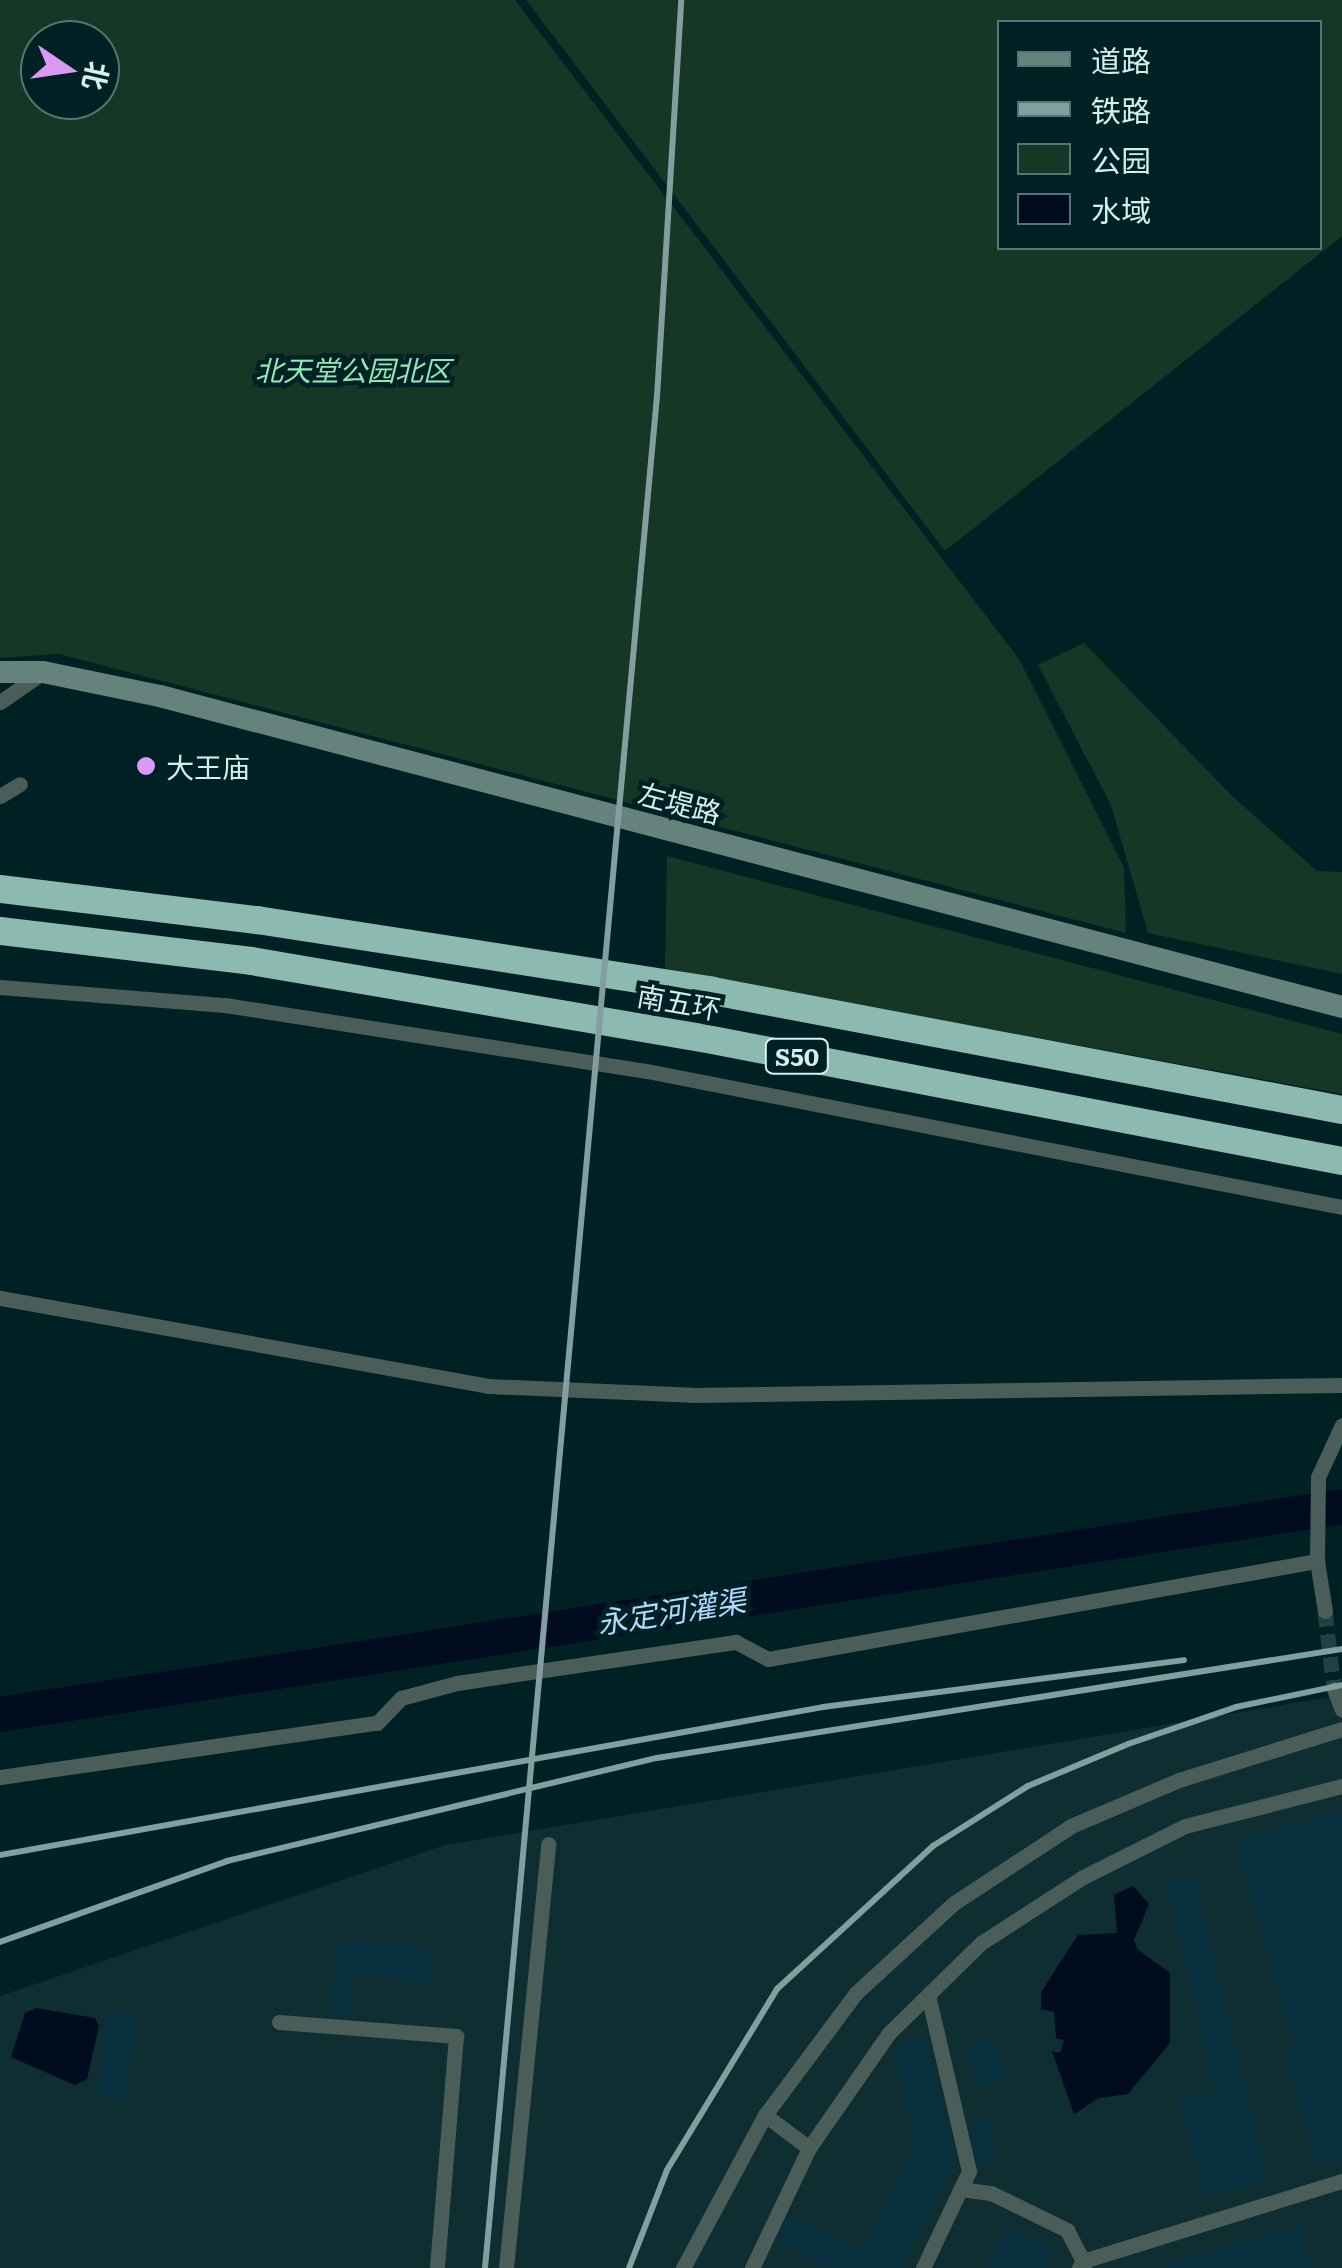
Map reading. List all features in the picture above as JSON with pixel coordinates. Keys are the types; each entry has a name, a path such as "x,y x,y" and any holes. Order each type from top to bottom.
{"highway":[{"name":"南五环","path":"0,889 257,920 713,991 1342,1110"},
{"name":"南五环","path":"0,931 250,961 682,1034 1342,1162"}],"main road":[{"name":"左堤路","path":"0,672 44,672 178,700 1342,1006"}],"street":[{"path":"0,702 44,672"},
{"path":"0,796 20,784"},
{"path":"0,987 225,1005 647,1071 1342,1207"},
{"path":"0,1298 488,1386 691,1395 1342,1384"},
{"path":"1325,1610 1317,1560 1318,1477 1342,1424"},
{"path":"0,1777 377,1722 401,1698 457,1683 736,1642 768,1659 1317,1560"},
{"path":"1334,1689 1342,1710"},
{"path":"683,2268 764,2115 856,1993 954,1903 1070,1826 1180,1780 1342,1729"},
{"path":"752,2268 809,2148 888,2033 981,1943 1082,1876 1185,1826 1342,1786"},
{"path":"506,2268 548,1844"},
{"path":"924,2268 969,2171 928,1995"},
{"path":"279,2022 456,2036 437,2268"},
{"path":"764,2115 809,2148"},
{"path":"961,2189 991,2193 1067,2230 1082,2266 1342,2181"}],"shaded area":[{"path":"1342,1695 1342,2268 0,2268 0,1996 445,1845"}],"green space":[{"name":"北天堂公园北区","path":"0,0 515,0 1019,659 1124,868 1126,933 59,654 0,658"},
{"path":"526,0 1342,0 1342,236 945,551"},
{"path":"1084,643 1233,797 1317,871 1342,872 1342,974 1148,933 1111,805 1038,665"},
{"path":"667,856 1342,1034 1342,1094 665,969"}],"water":[{"path":"1133,1886 1149,1904 1134,1940 1137,1949 1170,1973 1170,2043 1128,2094 1099,2098 1074,2114 1052,2051 1060,2053 1064,2040 1056,2038 1054,2012 1041,2009 1041,1992 1078,1935 1117,1933 1114,1895"},
{"path":"36,2008 95,2018 99,2026 87,2079 75,2085 11,2057 25,2013"}],"building":[{"path":"1342,1810 1342,2159 1317,2166 1284,2051 1295,2048 1236,1841"},
{"path":"1194,1877 1268,2181 1206,2198 1179,2100 1215,2090 1167,1884"},
{"path":"357,1940 434,1949 431,1982 352,1975 349,2014 330,2012 336,1943"},
{"path":"109,2011 137,2015 125,2101 97,2097"},
{"path":"926,2037 955,2159 899,2268 827,2268 777,2241 789,2217 860,2250 915,2146 894,2046"},
{"path":"996,2038 1005,2079 976,2086 966,2045"},
{"path":"986,2117 997,2160 979,2165 969,2121"},
{"path":"1300,2227 1311,2268 1166,2268 1166,2263"},
{"path":"1006,2228 1051,2251 1042,2268 985,2268"}],"waterway":[{"name":"永定河灌渠","path":"0,1714 1342,1506"}],"tunnel":[{"path":"1325,1611 1334,1689"}],"railway":[{"path":"485,2268 657,397 681,0"},
{"path":"0,1942 227,1861 657,1758 1342,1649"},
{"path":"0,1855 823,1707 1184,1660"},
{"path":"629,2268 667,2170 777,1989 933,1846 1028,1786 1128,1744 1236,1707 1342,1685"}],"place":[{"name":"大王庙","path":"146,766"}]}
